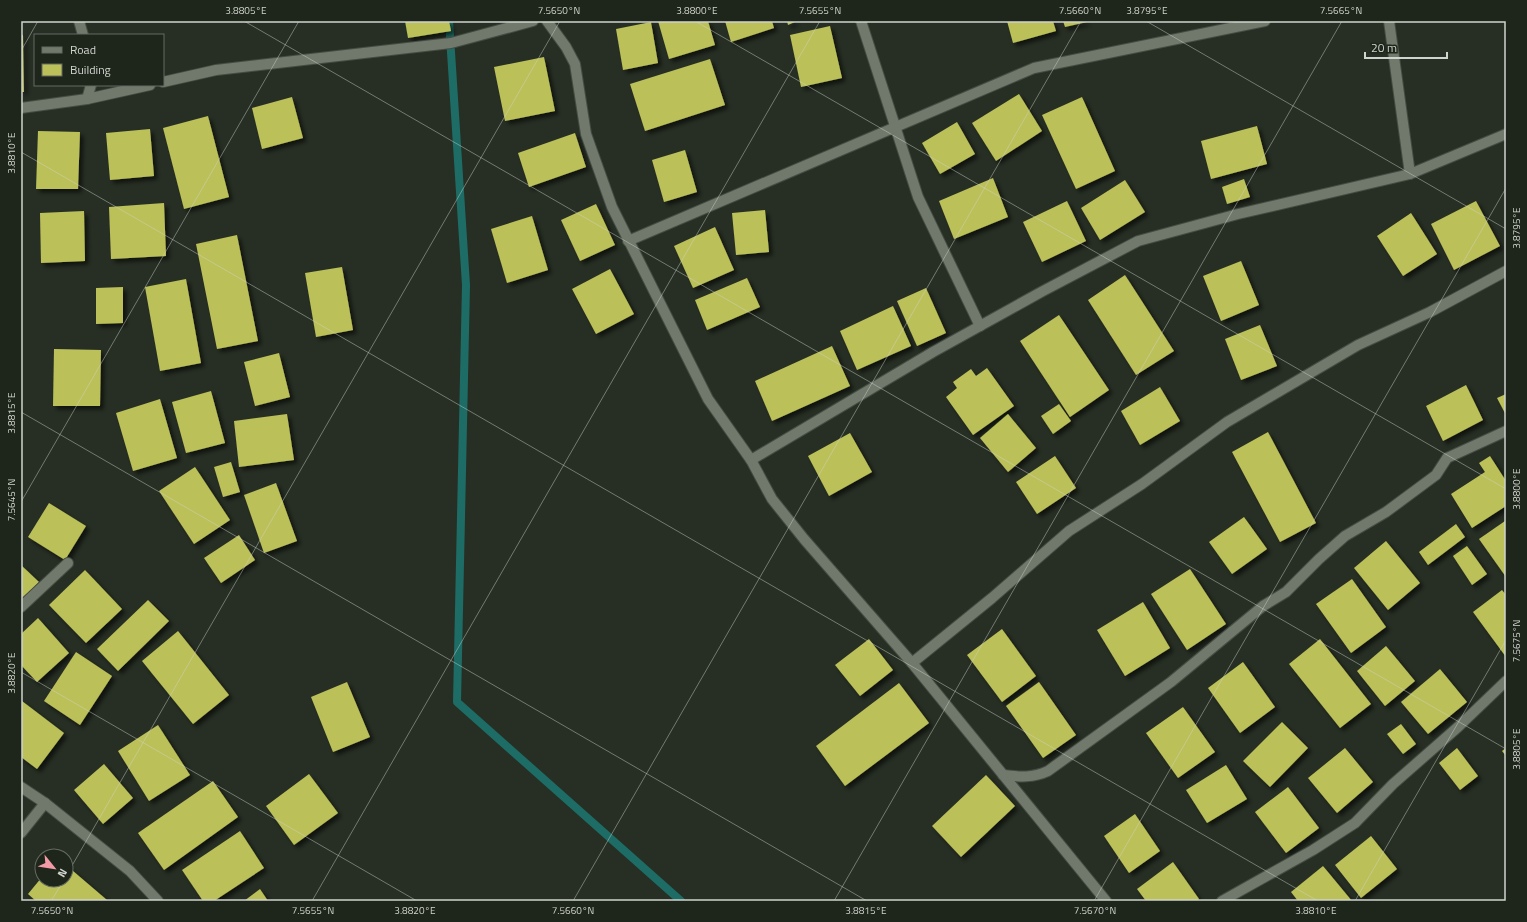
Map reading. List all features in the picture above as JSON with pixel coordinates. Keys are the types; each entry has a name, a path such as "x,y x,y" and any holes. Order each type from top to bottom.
{"street":[{"path":"79,21 83,34"},
{"path":"164,82 216,70 451,42 533,21"},
{"path":"547,21 566,47 576,64 586,134 612,207 708,399 751,460 772,499 804,539 912,663 1106,901"},
{"path":"861,21 918,197 980,326"},
{"path":"628,240 1034,68 1265,21"},
{"path":"1389,21 1410,174"},
{"path":"87,99 91,86"},
{"path":"21,108 87,99 146,86"},
{"path":"751,460 980,326 1138,242 1238,214 1410,174 1506,134"},
{"path":"912,663 992,598 1069,531 1142,484 1227,422 1358,345 1430,312 1506,272"},
{"path":"1003,775 1026,777 1038,776 1048,771 1172,682 1263,606 1286,592 1319,559 1345,536 1386,512 1436,475 1447,458 1506,431"},
{"path":"21,607 68,563"},
{"path":"1222,901 1313,850 1355,823 1392,784 1458,727 1506,681"},
{"path":"21,788 45,802 130,872 158,901"},
{"path":"21,832 45,802"}],"building":[{"path":"405,21 449,21 451,31 408,38"},
{"path":"658,21 708,21 715,45 669,59"},
{"path":"725,21 772,21 774,28 731,42"},
{"path":"787,21 797,21 788,25"},
{"path":"1007,21 1053,21 1056,31 1013,43"},
{"path":"1063,21 1087,21 1087,22 1065,27"},
{"path":"651,22 658,63 623,70 616,29"},
{"path":"830,26 842,78 801,87 790,35"},
{"path":"21,35 23,35 24,92 21,92"},
{"path":"544,57 555,111 505,121 494,67"},
{"path":"710,59 725,105 645,131 630,84"},
{"path":"1019,94 1042,131 996,161 972,123"},
{"path":"292,97 303,138 262,149 252,108"},
{"path":"1082,97 1115,171 1076,189 1042,115"},
{"path":"208,116 229,197 184,209 163,128"},
{"path":"957,122 975,154 940,174 922,143"},
{"path":"1257,126 1267,164 1211,179 1201,141"},
{"path":"150,129 154,176 110,180 106,133"},
{"path":"38,131 80,132 78,189 36,189"},
{"path":"575,133 586,167 529,187 518,153"},
{"path":"685,150 697,192 664,202 652,160"},
{"path":"993,178 1008,217 954,239 939,201"},
{"path":"1244,179 1250,197 1227,204 1222,187"},
{"path":"1125,180 1145,212 1100,240 1081,208"},
{"path":"1067,201 1086,241 1042,262 1023,222"},
{"path":"1476,201 1500,246 1454,270 1431,224"},
{"path":"164,203 166,256 111,259 109,207"},
{"path":"596,204 615,245 580,261 561,220"},
{"path":"765,210 769,252 736,255 732,213"},
{"path":"84,211 85,261 41,263 40,213"},
{"path":"1411,213 1437,254 1403,276 1377,236"},
{"path":"532,216 548,270 507,283 491,229"},
{"path":"715,227 734,270 693,288 674,246"},
{"path":"237,235 258,341 217,349 196,244"},
{"path":"1241,261 1259,305 1221,321 1203,276"},
{"path":"342,267 353,330 316,337 305,273"},
{"path":"610,269 634,314 596,334 572,289"},
{"path":"1125,275 1174,351 1136,375 1088,300"},
{"path":"747,278 760,307 707,330 695,300"},
{"path":"186,279 201,363 160,371 145,287"},
{"path":"123,287 123,323 96,324 96,288"},
{"path":"926,288 946,333 917,346 897,301"},
{"path":"893,306 911,346 857,370 840,331"},
{"path":"1059,315 1109,390 1070,417 1020,341"},
{"path":"1260,325 1277,366 1241,380 1225,339"},
{"path":"832,346 850,386 772,421 755,381"},
{"path":"54,349 101,350 100,406 53,406"},
{"path":"279,353 290,397 255,406 244,362"},
{"path":"987,368 1014,406 973,435 946,397 957,388 953,382 971,369 976,376"},
{"path":"1466,385 1483,420 1443,441 1426,406"},
{"path":"1160,387 1180,421 1140,445 1121,411"},
{"path":"211,391 225,443 186,453 172,402"},
{"path":"1506,394 1506,415 1497,398"},
{"path":"160,399 177,458 133,471 116,413"},
{"path":"1059,404 1071,421 1053,434 1041,416"},
{"path":"287,414 294,460 239,467 234,421"},
{"path":"1008,414 1036,448 1008,472 980,438"},
{"path":"1268,432 1316,523 1280,542 1232,452"},
{"path":"850,433 872,472 829,496 808,456"},
{"path":"1055,456 1076,488 1037,514 1016,482"},
{"path":"1490,456 1506,481 1506,506 1472,528 1451,494 1485,472 1479,463"},
{"path":"231,462 240,492 223,497 214,467"},
{"path":"195,467 230,520 194,544 159,491"},
{"path":"276,483 297,541 264,553 244,495"},
{"path":"49,503 86,526 65,560 28,537"},
{"path":"1244,517 1267,549 1232,574 1209,542"},
{"path":"1505,521 1506,522 1506,577 1479,539"},
{"path":"1456,524 1465,537 1428,565 1419,552"},
{"path":"239,535 255,560 221,583 204,558"},
{"path":"1386,541 1420,583 1388,610 1354,568"},
{"path":"1467,546 1487,574 1472,585 1453,556"},
{"path":"21,565 39,582 21,601"},
{"path":"1190,569 1226,624 1187,650 1151,594"},
{"path":"85,570 122,609 86,643 49,605"},
{"path":"1352,579 1386,627 1351,653 1316,604"},
{"path":"1502,590 1506,595 1506,657 1473,612"},
{"path":"148,600 169,621 118,671 97,649"},
{"path":"1143,602 1170,648 1125,676 1097,630"},
{"path":"38,618 69,653 37,682 21,665 21,634"},
{"path":"1002,629 1036,676 1002,702 967,655"},
{"path":"178,631 229,695 193,724 142,661"},
{"path":"869,639 893,670 860,696 835,665"},
{"path":"1320,639 1371,704 1340,728 1289,664"},
{"path":"1386,646 1415,681 1385,706 1357,671"},
{"path":"76,652 112,676 80,725 44,701"},
{"path":"1243,662 1275,707 1240,733 1208,688"},
{"path":"1440,669 1467,702 1428,734 1401,702"},
{"path":"347,682 370,737 333,752 311,697"},
{"path":"1039,682 1076,735 1043,758 1006,706"},
{"path":"899,683 929,723 845,786 816,746"},
{"path":"22,701 64,733 37,769 21,757"},
{"path":"1183,707 1215,752 1178,778 1146,733"},
{"path":"1282,722 1308,748 1270,787 1243,761"},
{"path":"1401,724 1416,744 1403,754 1387,734"},
{"path":"158,725 190,775 149,801 118,751"},
{"path":"1345,748 1373,782 1337,813 1308,778"},
{"path":"1457,748 1478,776 1460,790 1439,763"},
{"path":"1506,748 1506,756 1502,751"},
{"path":"104,764 133,798 103,824 74,790"},
{"path":"1226,765 1247,799 1207,823 1186,790"},
{"path":"309,774 338,813 294,845 266,806"},
{"path":"986,775 1015,806 961,857 932,826"},
{"path":"213,781 238,817 164,870 138,833"},
{"path":"1288,787 1319,828 1286,853 1255,812"},
{"path":"1135,814 1160,851 1129,873 1104,836"},
{"path":"240,831 264,868 214,901 203,901 182,870"},
{"path":"1371,836 1397,869 1361,898 1335,865"},
{"path":"1173,862 1199,899 1197,901 1146,901 1137,889"},
{"path":"1323,866 1352,901 1298,901 1291,892"},
{"path":"74,872 107,900 36,901 28,894 34,887 34,888 74,888"},
{"path":"260,889 268,901 244,901"}],"waterway":[{"path":"449,21 466,285 457,702 681,901"}]}
